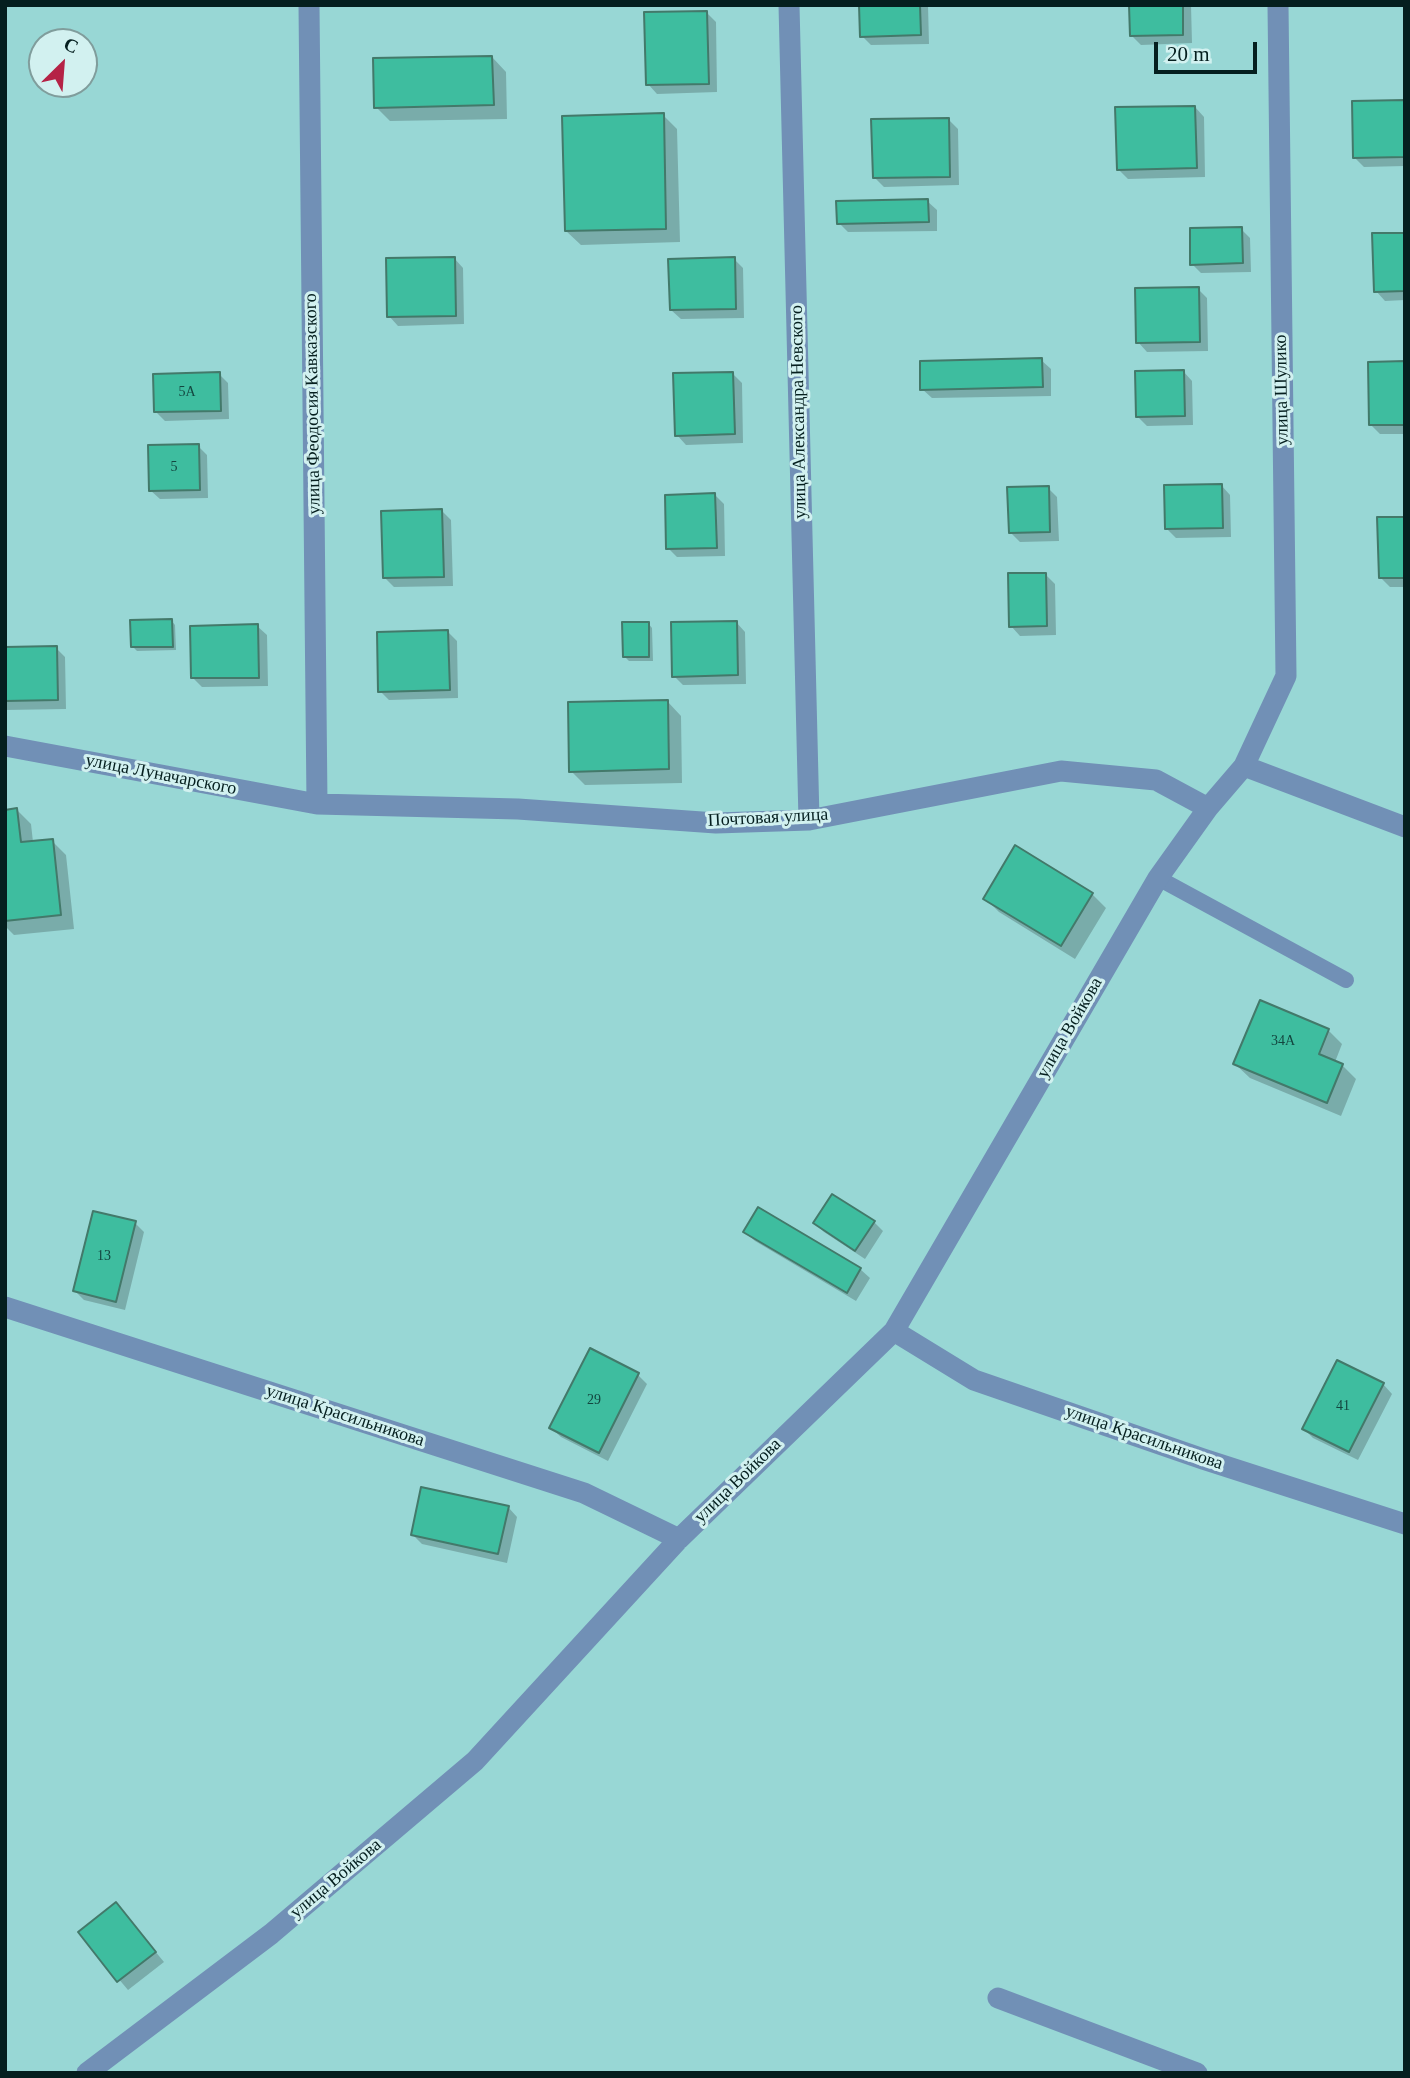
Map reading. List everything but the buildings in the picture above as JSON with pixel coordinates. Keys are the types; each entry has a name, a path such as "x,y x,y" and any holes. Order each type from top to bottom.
{"street":[{"name":"улица Феодосия Кавказского","path":"309,5 317,804"},
{"name":"улица Александра Невского","path":"789,5 809,820"},
{"name":"улица Шулико","path":"1244,766 1286,676 1278,5"},
{"name":"улица Луначарского","path":"5,746 317,804"},
{"name":"улица Войкова","path":"87,2073 271,1934 475,1761 679,1539 894,1331 1158,878 1208,808 1244,766"},
{"path":"1244,766 1405,827"},
{"name":"Почтовая улица","path":"317,804 519,808 716,823 809,820 1061,771 1156,780 1208,808"},
{"name":"улица Красильникова","path":"5,1307 584,1493 679,1539"},
{"name":"улица Красильникова","path":"894,1331 974,1380 1203,1459 1405,1524"},
{"path":"998,1998 1197,2073"}],"lane":[{"path":"1158,878 1346,980"}]}
